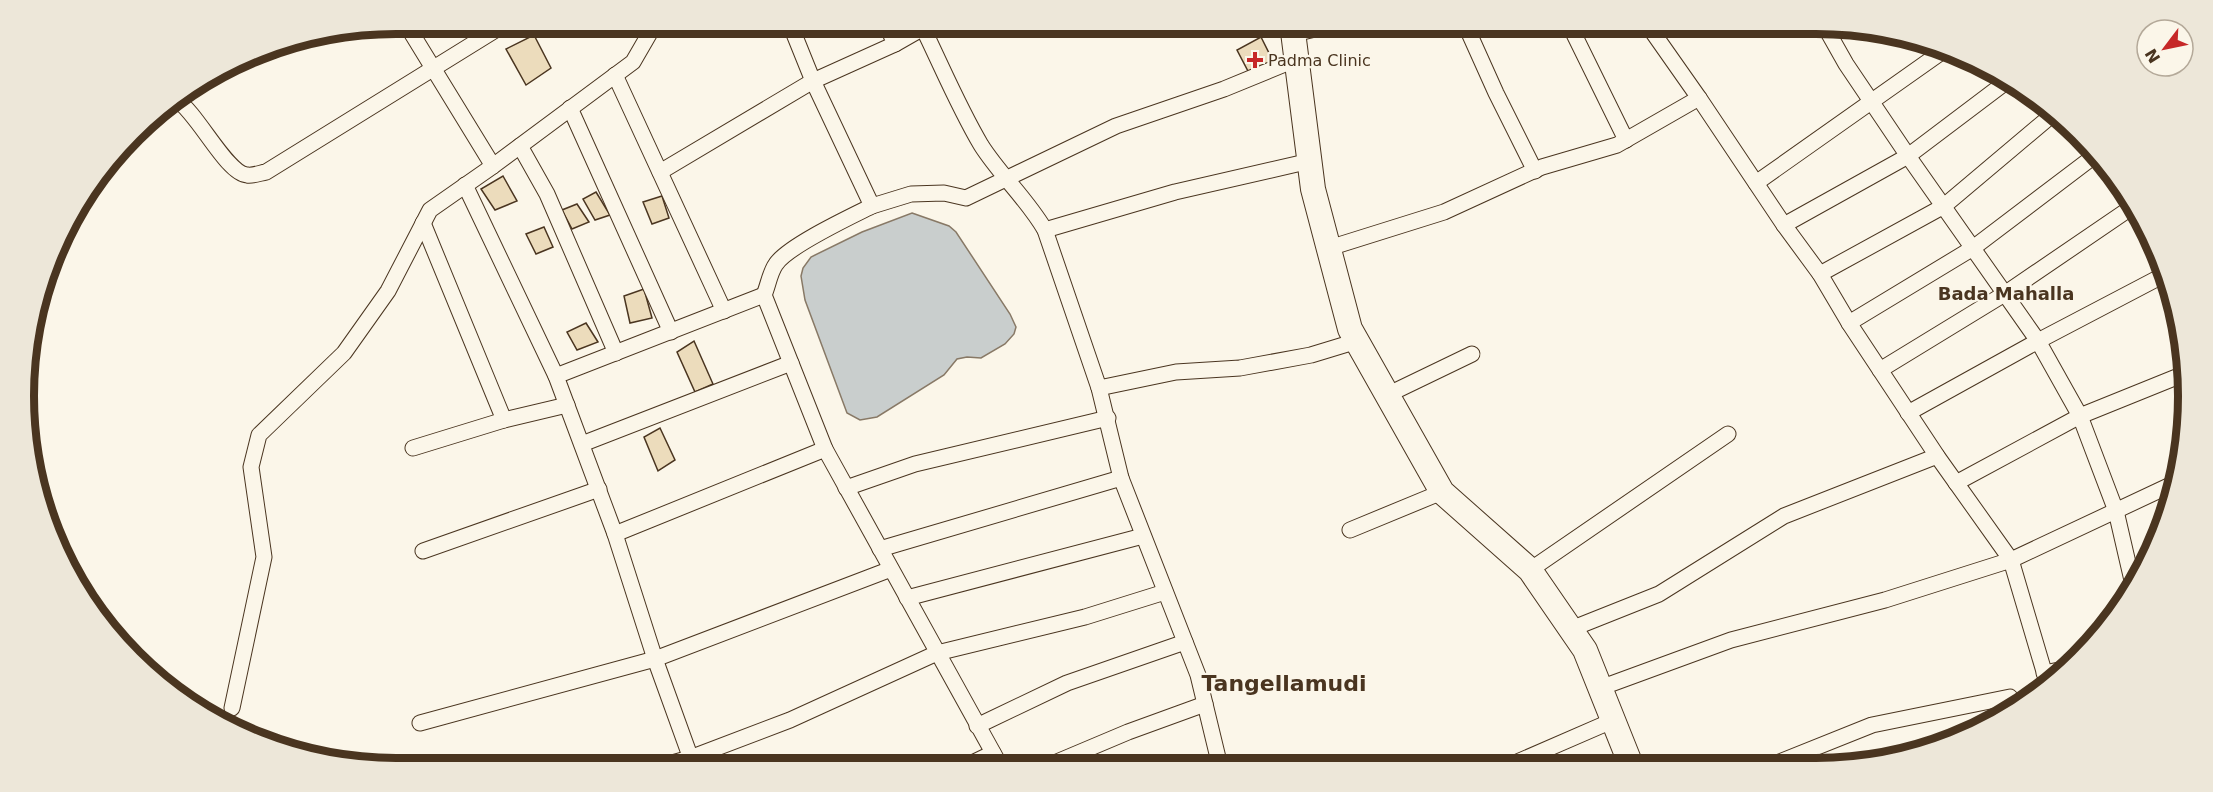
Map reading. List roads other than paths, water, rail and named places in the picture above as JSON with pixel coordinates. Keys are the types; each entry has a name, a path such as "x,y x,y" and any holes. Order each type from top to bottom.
{"main road":[{"path":"1294,34 1313,189 1350,329 1442,492 1530,570 1585,650 1628,758"}],"street":[{"path":"413,34 493,166"},
{"path":"182,105 198,121 234,169 246,176 266,172 488,34"},
{"path":"232,708 264,557 251,467 259,435 344,353 388,291 430,210 633,62 649,34"},
{"path":"794,34 813,81 872,206"},
{"path":"890,34 895,44"},
{"path":"660,172 813,81 913,34"},
{"path":"931,34 981,144 1005,178 1033,209 1045,230 1100,388 1121,478 1198,675 1217,758"},
{"path":"1469,34 1535,171"},
{"path":"1574,34 1626,140"},
{"path":"1654,34 1820,274 1849,323 1936,456 2012,560 2045,676"},
{"path":"1829,35 1846,64 1908,156 2038,341 2080,416 2116,511 2131,575"},
{"path":"1756,183 1937,55"},
{"path":"996,758 825,449 765,295 775,265 802,243 872,206 911,194 944,194 966,198 1116,126 1224,88 1297,59"},
{"path":"615,75 724,311"},
{"path":"1784,225 1908,156 2002,85"},
{"path":"1329,248 1444,212 1535,171 1617,145 1700,98"},
{"path":"570,108 671,332"},
{"path":"1820,274 1944,206 2048,118"},
{"path":"520,146 547,194 616,353"},
{"path":"1849,323 1973,248 2090,159"},
{"path":"1045,230 1175,192 1310,161"},
{"path":"465,185 556,376 615,534 655,659 690,758"},
{"path":"1880,370 2006,293 2127,210"},
{"path":"423,223 504,420"},
{"path":"1908,413 2158,278"},
{"path":"556,376 765,295"},
{"path":"1100,388 1176,372 1250,366 1311,355 1357,341"},
{"path":"1387,395 1472,354"},
{"path":"582,444 791,363"},
{"path":"1956,483 2080,416 2178,376"},
{"path":"413,448 504,420 567,405"},
{"path":"846,488 915,464 1108,418"},
{"path":"1530,570 1728,434"},
{"path":"615,534 825,449"},
{"path":"1571,630 1659,594 1784,516 1936,456"},
{"path":"880,549 1121,478"},
{"path":"1600,688 1731,640 1885,600 2012,560 2167,487"},
{"path":"423,551 599,489"},
{"path":"1350,530 1442,492"},
{"path":"907,598 1143,536"},
{"path":"420,723 655,659 891,569"},
{"path":"703,758 937,653 1085,617 1165,592"},
{"path":"977,726 1067,683 1185,642"},
{"path":"1790,758 1872,725 2010,697"},
{"path":"1065,758 1205,704"},
{"path":"1526,758 1614,720"}],"place":[{"name":"Padma Clinic","path":"1255,60"}],"district":[{"name":"Bada Mahalla","path":"2006,293"},
{"name":"Tangellamudi","path":"1284,683"}]}
